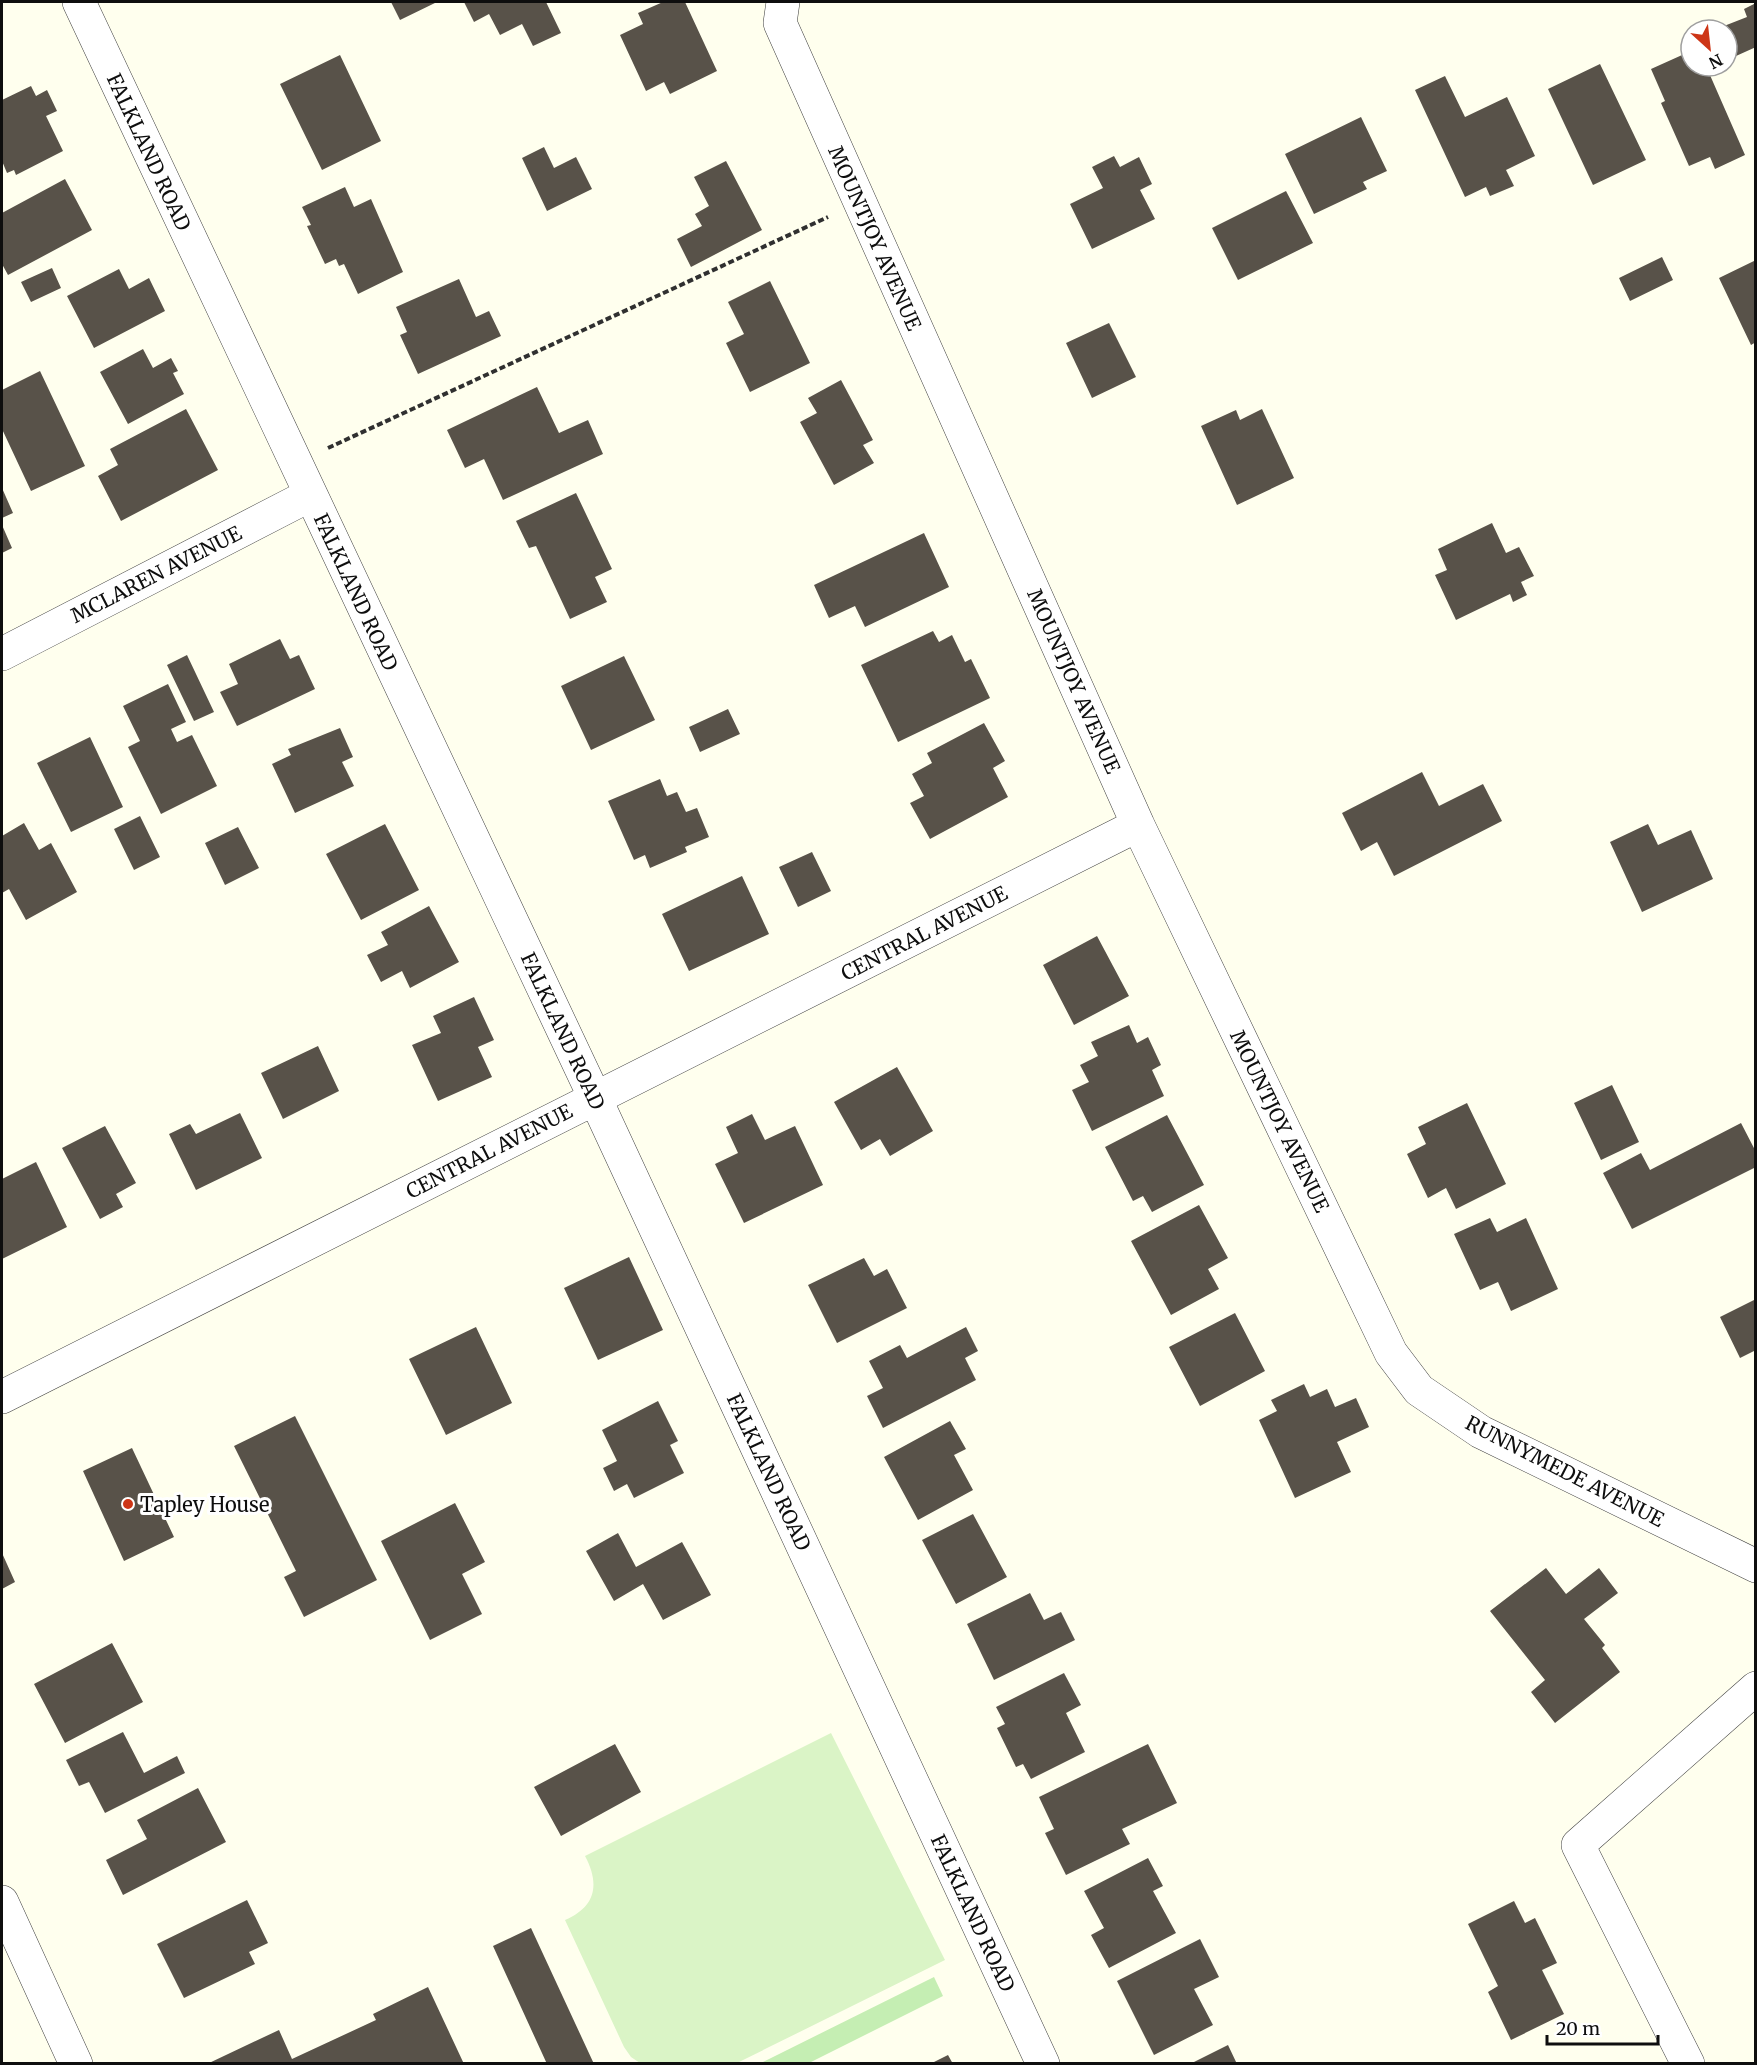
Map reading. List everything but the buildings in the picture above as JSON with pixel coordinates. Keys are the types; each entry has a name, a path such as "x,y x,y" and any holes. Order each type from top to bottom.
{"street":[{"name":"FALKLAND ROAD","path":"79,2 595,1098 1043,2064"},
{"name":"MOUNTJOY AVENUE","path":"783,2 780,23 1138,825 1391,1353"},
{"name":"MCLAREN AVENUE","path":"2,654 310,495"},
{"name":"CENTRAL AVENUE","path":"2,1397 1138,825"},
{"name":"RUNNYMEDE AVENUE","path":"1391,1353 1419,1390 1481,1432 1755,1566"},
{"path":"1688,2064 1578,1845 1755,1688"},
{"path":"2,1902 76,2064"}],"path":[{"path":"295,464 859,203"}],"green space":[{"path":"831,1733 945,1960 737,2063 640,2063 631,2057 624,2047 565,1920 583,1908 592,1894 593,1876 585,1856"},
{"path":"934,1977 943,1996 809,2063 761,2063"}],"place":[{"name":"Tapley House","path":"128,1504"}]}
